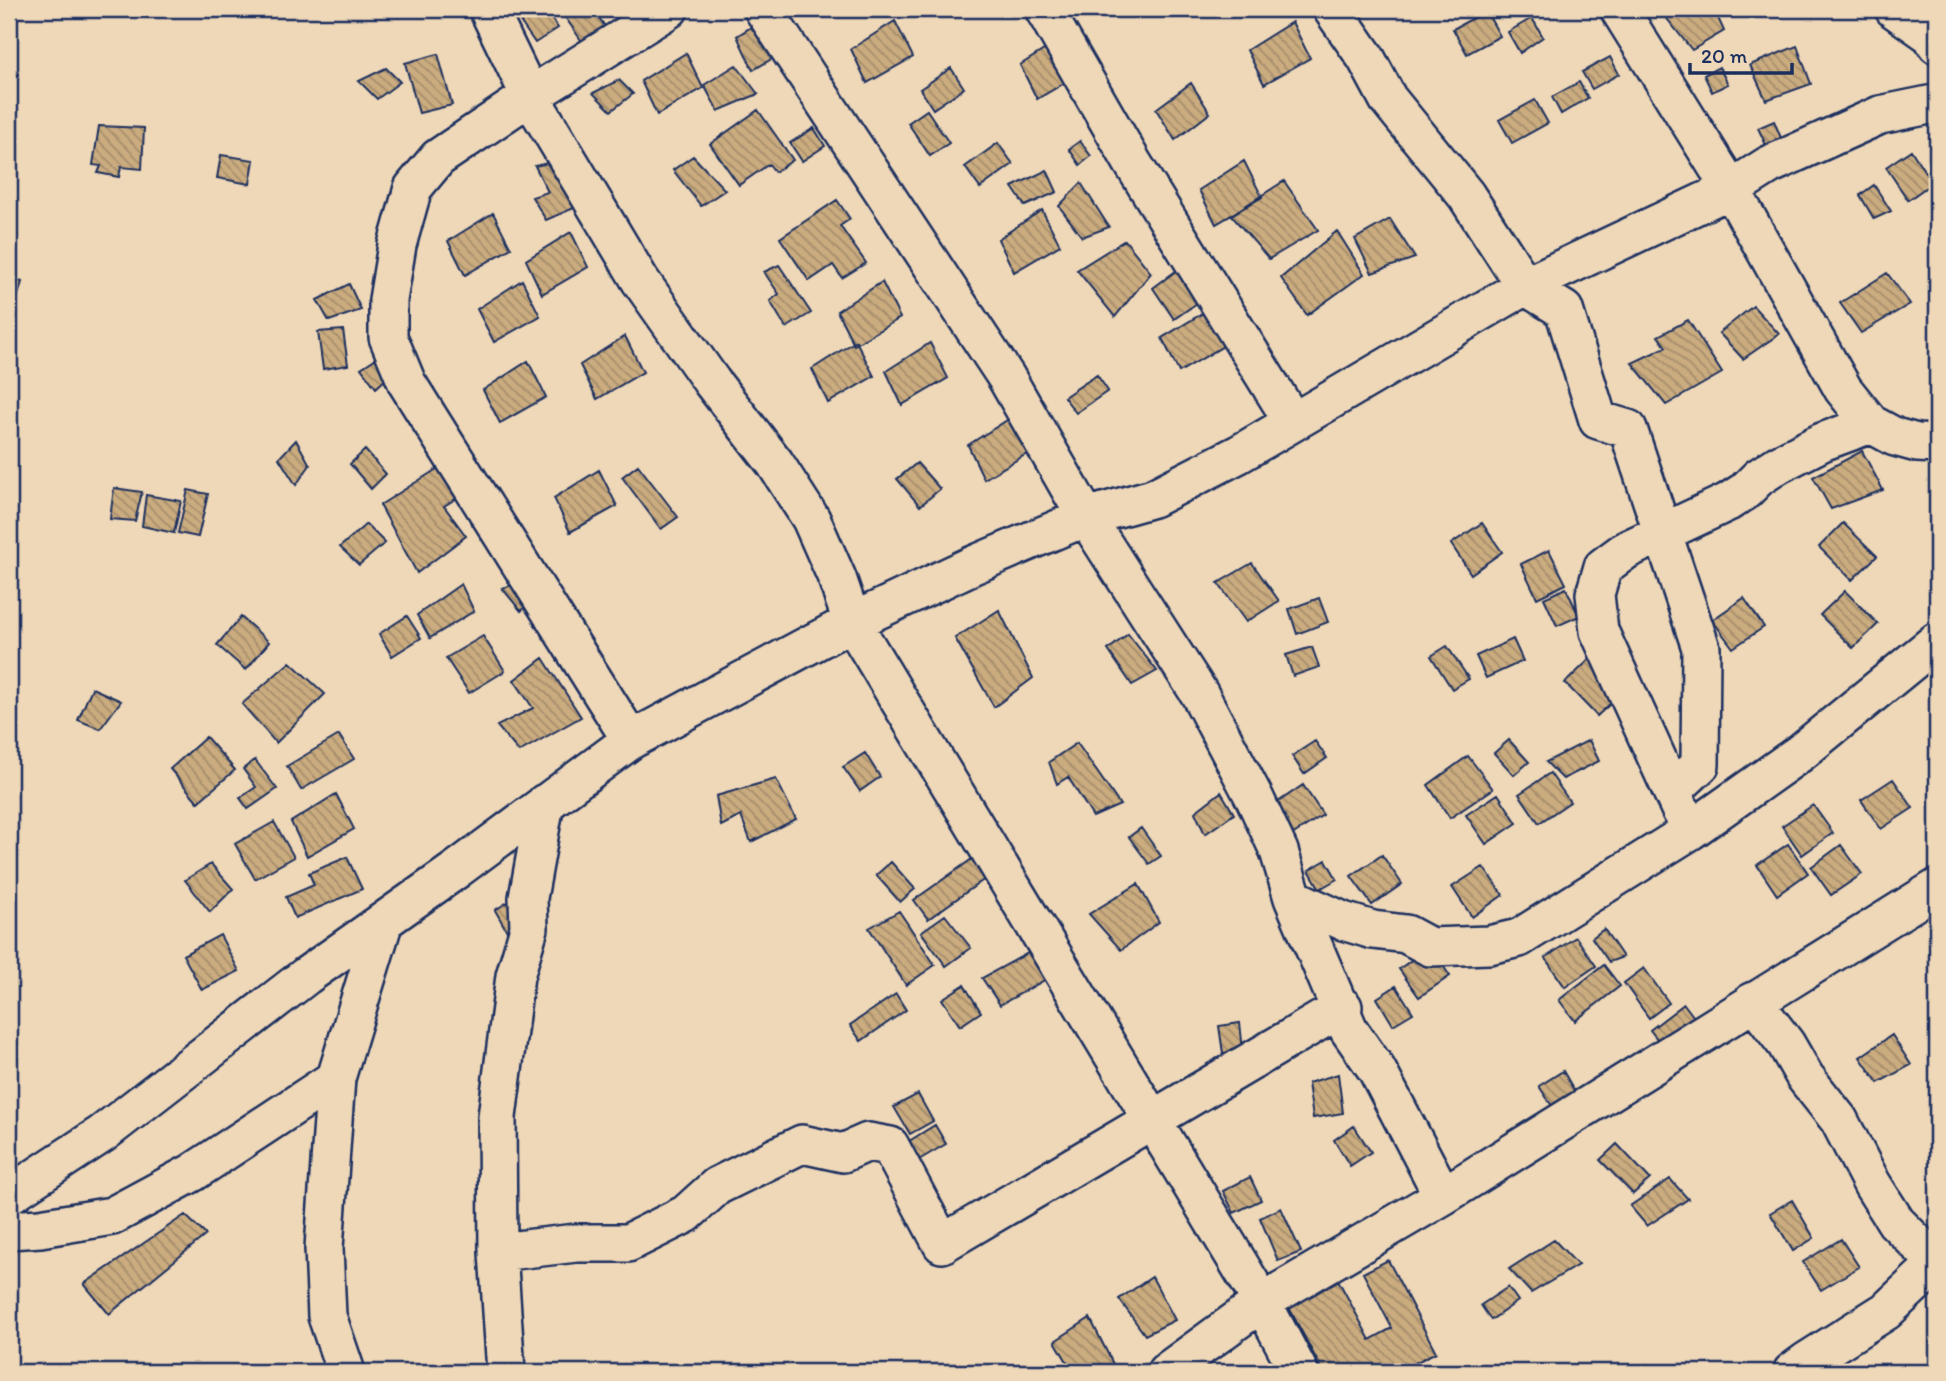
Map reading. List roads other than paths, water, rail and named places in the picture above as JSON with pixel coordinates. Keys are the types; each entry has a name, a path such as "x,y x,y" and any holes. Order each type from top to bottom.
{"street":[{"path":"488,9 530,96 640,280 712,382 775,463 811,519 837,578 852,622 1262,1302 1299,1372"},
{"path":"631,740 407,383 388,337 388,300 397,245 413,188 438,158 530,96 669,9"},
{"path":"763,9 1006,377 1086,517 1199,693 1279,850 1293,898 1349,1030 1377,1070 1443,1196"},
{"path":"1044,9 1132,162 1293,422"},
{"path":"1332,9 1366,58 1388,99 1466,195 1525,286 1564,310 1598,420 1628,429 1701,648 1700,765 1672,791"},
{"path":"1619,9 1731,188 1843,389 1871,424 1895,437 1917,443 1937,444"},
{"path":"1894,9 1931,36 1937,45"},
{"path":"9,1195 102,1134 306,976 631,740 852,622 971,566 1086,517 1153,498 1239,454 1525,286 1731,188 1769,165 1881,115 1937,105"},
{"path":"1690,831 1599,631 1595,594 1603,567 1626,550 1728,502 1779,464 1822,442 1871,424"},
{"path":"1293,898 1343,921 1373,930 1406,934 1430,947 1489,945 1519,938 1690,831 1800,753 1937,641"},
{"path":"506,1372 498,1252 497,1117 515,976 529,928 528,898 545,803"},
{"path":"1166,1372 1262,1302 1443,1196 1937,888"},
{"path":"346,1372 327,1315 324,1248 336,1078 384,920"},
{"path":"1753,1001 1786,1044 1811,1086 1839,1121 1872,1184 1896,1222 1937,1263 1886,1311 1792,1372"},
{"path":"498,1252 576,1243 628,1243 686,1214 717,1185 802,1144 843,1153 868,1142 890,1146 942,1244 1341,1007"},
{"path":"9,1230 40,1228 112,1216 192,1173 336,1078"}]}
